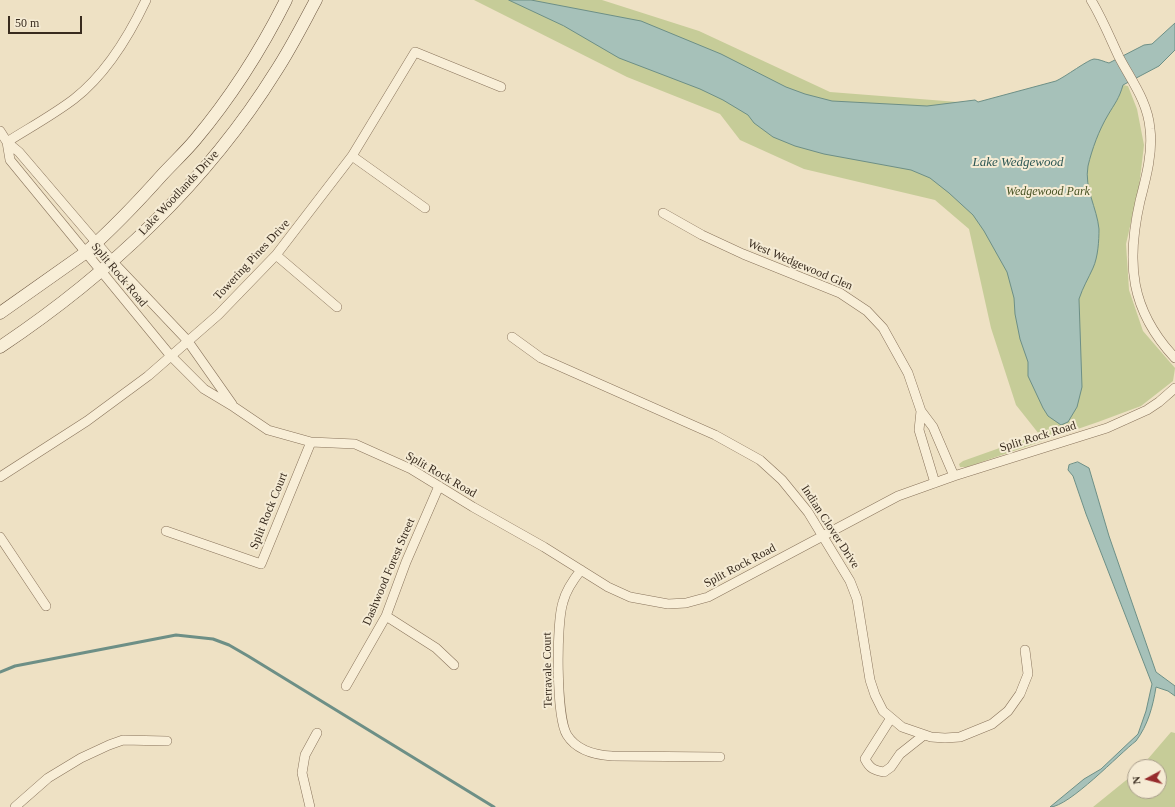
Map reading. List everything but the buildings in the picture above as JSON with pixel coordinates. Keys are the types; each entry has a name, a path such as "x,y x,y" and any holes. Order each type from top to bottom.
{"main road":[{"name":"Lake Woodlands Drive","path":"0,314 85,253 143,197 195,140 253,62 286,0"},
{"name":"Lake Woodlands Drive","path":"0,348 44,317 112,262 180,195 245,117 276,71 316,0"}],"street":[{"path":"7,142 62,108 88,86 114,56 146,0"},
{"path":"1091,0 1142,98 1148,116 1151,142 1133,238 1133,272 1136,290 1150,328 1175,358"},
{"name":"Towering Pines Drive","path":"0,477 87,421 148,376 187,340 218,315 276,255 352,156 415,52 501,86"},
{"name":"Split Rock Road","path":"0,131 7,142 19,152 97,242 112,262 187,340 234,407"},
{"name":"Split Rock Road","path":"7,142 10,160 100,272 170,355 204,389 268,430 311,442 355,444 411,469 608,587 630,597 668,604 686,603 708,597 898,496 954,476 1107,428 1147,410 1175,388"},
{"path":"352,156 425,208"},
{"name":"West Wedgewood Glen","path":"664,213 702,235 743,254 840,293 867,310 883,328 893,343 908,373 921,411 934,427 954,476"},
{"path":"276,255 337,307"},
{"name":"Indian Clover Drive","path":"512,337 541,358 716,435 760,460 782,480 795,493 838,559 857,599 870,680 883,711 902,727 924,736 945,738 960,737 992,724 1008,711 1020,694 1028,674 1025,650"},
{"name":"West Wedgewood Glen","path":"921,411 919,430 935,483"},
{"name":"Split Rock Court","path":"166,531 261,564 311,442"},
{"name":"Dashwood Forest Street","path":"346,686 386,616 406,562 439,486"},
{"path":"0,537 46,606"},
{"name":"Terravale Court","path":"581,570 570,584 562,602 558,625 560,711 567,735 583,750 595,754 612,756 720,757"},
{"path":"386,616 436,648 454,665"},
{"path":"891,718 865,759 873,770 884,772 891,767 900,754 924,736"},
{"path":"310,807 302,773 305,755 317,733"},
{"path":"20,805 48,778 82,758 109,745 123,740 168,741"}],"green space":[{"name":"Wedgewood Park","path":"474,0 602,0 699,31 830,92 1022,107 1123,85 1128,86 1137,109 1144,145 1139,187 1126,244 1129,290 1143,331 1175,368 1173,381 1141,406 967,467 960,467 959,464 963,461 1039,434 1016,405 991,328 969,229 935,200 804,169 740,140 720,114 627,77"},
{"path":"1171,732 1175,733 1175,807 1093,807 1127,779 1127,799 1167,799 1167,759 1148,759"}],"water":[{"name":"Lake Wedgewood","path":"509,0 531,0 641,21 721,54 786,87 832,101 927,106 975,100 978,102 1056,81 1091,60 1098,59 1109,63 1144,45 1152,44 1175,23 1175,50 1159,66 1123,85 1099,133 1088,166 1087,174 1089,190 1098,221 1098,244 1095,264 1079,299 1082,387 1077,407 1068,422 1061,425 1048,416 1028,376 1028,362 1020,339 1015,314 1014,298 1007,272 984,231 973,215 930,178 911,170 824,154 795,146 773,137 754,123 748,115 723,100 700,89 619,58 564,26"},
{"path":"1078,462 1089,468 1109,536 1156,672 1175,686 1175,696 1168,691 1156,687 1149,715 1144,728 1136,741 1081,790 1069,799 1058,805 1050,807 1084,779 1101,769 1138,734 1146,711 1152,684 1086,514 1073,476 1068,470 1069,465"}],"waterway":[{"path":"0,672 15,666 176,635 213,639 229,645 248,656 494,807"}]}
